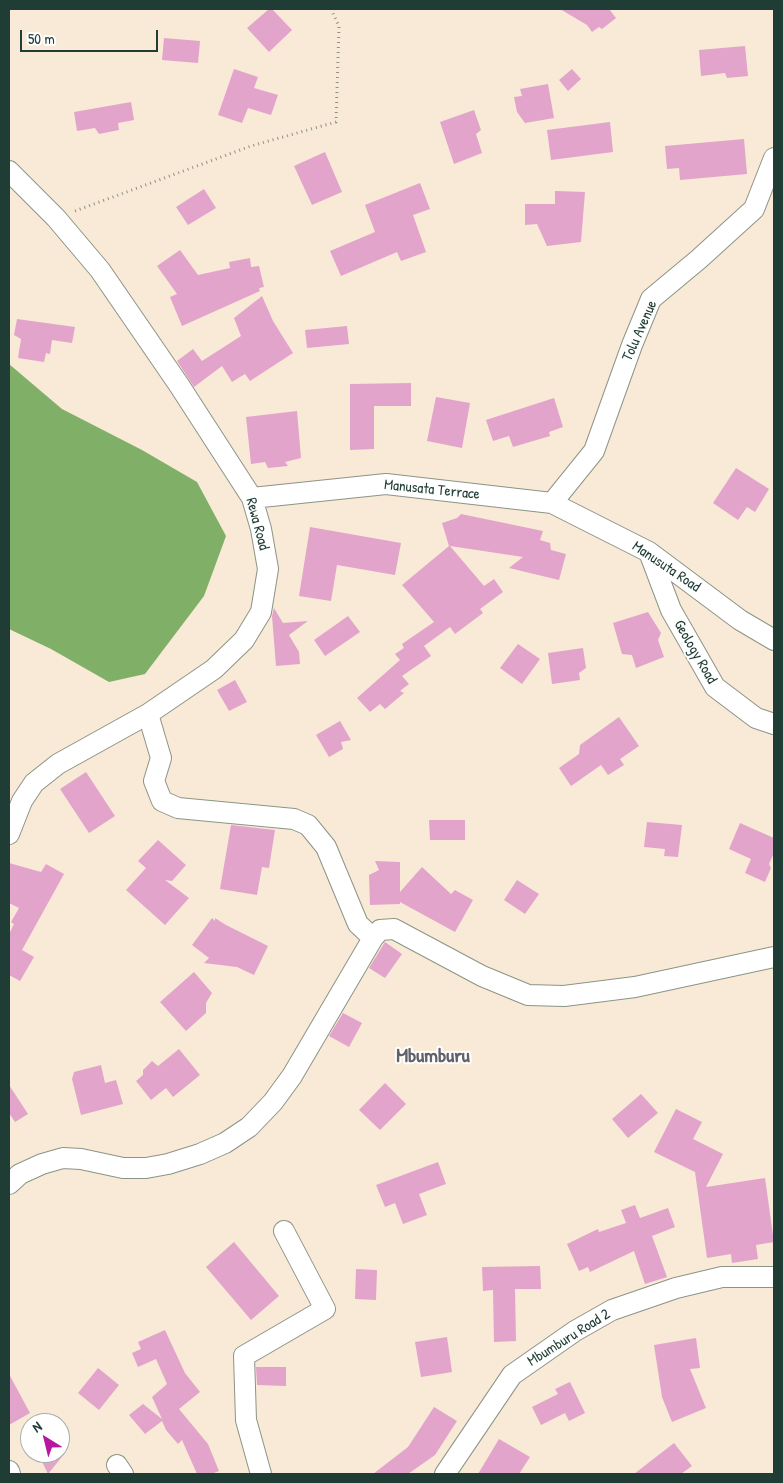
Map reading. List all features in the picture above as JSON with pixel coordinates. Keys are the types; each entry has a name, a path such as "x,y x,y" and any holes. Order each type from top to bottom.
{"street":[{"name":"Tolu Avenue","path":"552,503 594,451 632,345 651,299 754,209 774,158"},
{"name":"Rewa Road","path":"9,171 56,218 100,270 179,385 252,498 261,529 268,569 261,612 244,640 214,669 148,714 58,764 34,783 22,801 9,834"},
{"name":"Manusata Terrace","path":"252,498 386,484 552,503"},
{"name":"Manusuta Road","path":"552,503 649,552 740,620 774,640"},
{"name":"Geology Road","path":"649,552 671,610 715,687 756,718 774,724"},
{"path":"148,714 161,758 154,781 162,801 178,808 294,820 308,825 326,847 358,924 373,938"},
{"path":"9,1184 20,1174 42,1164 63,1158 81,1159 123,1168 146,1168 168,1164 200,1154 225,1143 249,1127 274,1102 292,1076 373,938 380,930 394,929 482,976 528,995 564,996 635,987 774,957"},
{"path":"261,1474 246,1420 244,1356 325,1309 284,1231"},
{"name":"Mbumburu Road 2","path":"445,1474 512,1375 575,1331 612,1310 676,1288 722,1277 774,1277"}],"path":[{"path":"56,218 251,146 336,122 340,26 330,9"}],"green space":[{"path":"9,364 62,409 142,450 197,482 226,536 204,596 145,674 109,682 51,649 9,629"}],"building":[{"path":"269,9 272,9 292,30 269,52 247,28"},
{"path":"560,9 609,9 616,18 602,29 599,27 592,32 587,25"},
{"path":"164,38 200,41 198,63 162,60"},
{"path":"745,46 748,76 727,78 725,73 701,76 699,50"},
{"path":"234,69 258,77 254,88 278,95 271,115 248,108 242,123 218,115"},
{"path":"572,69 581,79 568,91 559,80"},
{"path":"548,84 554,118 525,123 517,112 514,97 522,96 520,89"},
{"path":"131,102 134,120 118,123 119,130 99,134 95,128 77,131 74,112"},
{"path":"474,110 481,130 476,134 482,153 454,164 440,122"},
{"path":"610,122 613,152 551,160 547,130"},
{"path":"744,139 747,174 680,180 679,168 667,169 665,146"},
{"path":"325,152 342,192 312,205 294,166"},
{"path":"420,183 430,209 413,215 426,252 401,261 397,252 341,276 330,251 375,232 365,205"},
{"path":"204,189 216,208 188,225 176,207"},
{"path":"555,191 585,192 581,242 547,246 537,224 525,225 525,204 555,204"},
{"path":"180,250 198,275 230,268 229,262 250,258 251,267 259,266 264,287 259,288 260,291 182,326 170,297 177,294 157,266"},
{"path":"262,296 273,321 293,353 250,381 245,374 232,382 222,366 194,387 177,361 193,349 202,361 241,336 234,318"},
{"path":"17,319 75,327 72,343 52,340 50,354 46,353 44,362 18,358 21,339 14,335"},
{"path":"347,326 349,344 307,348 305,330"},
{"path":"411,383 411,406 374,406 374,449 350,450 350,384"},
{"path":"436,397 470,403 462,448 427,441"},
{"path":"554,398 563,427 549,432 550,436 513,447 509,436 493,441 486,420"},
{"path":"297,411 301,458 285,462 288,466 268,468 265,462 251,464 246,417"},
{"path":"736,468 769,489 755,512 747,507 738,520 713,503"},
{"path":"461,514 543,531 540,540 550,543 551,550 566,554 559,580 509,568 523,557 450,546 484,586 494,579 503,592 480,609 483,613 455,634 450,627 424,646 431,656 402,676 409,684 400,691 404,693 385,709 380,704 370,712 357,698 400,660 395,654 404,648 402,644 434,622 402,585 449,546 442,523 457,518"},
{"path":"310,527 401,543 395,575 337,565 331,601 299,596"},
{"path":"274,608 283,623 308,621 289,635 299,652 300,664 276,666 272,616"},
{"path":"648,612 661,633 658,640 664,657 636,668 632,655 622,654 613,623"},
{"path":"348,616 360,632 325,656 314,640"},
{"path":"518,644 540,659 522,684 500,668"},
{"path":"583,648 586,668 579,673 580,680 552,684 548,653"},
{"path":"235,680 247,702 229,711 217,690"},
{"path":"619,717 639,746 620,759 624,765 608,775 601,765 571,786 559,768 579,754 580,745"},
{"path":"340,721 351,740 341,742 343,749 329,757 316,735"},
{"path":"86,772 115,816 89,833 60,789"},
{"path":"429,820 465,820 465,840 430,840"},
{"path":"647,822 682,825 678,857 664,856 665,849 644,847"},
{"path":"740,823 774,838 774,853 769,864 771,868 765,882 745,873 751,859 729,849"},
{"path":"231,825 275,830 269,868 262,867 257,895 220,889"},
{"path":"158,840 186,865 172,881 165,880 189,898 165,925 126,890 146,868 138,861"},
{"path":"375,861 400,862 400,892 422,867 451,894 455,890 473,900 455,932 400,902 400,904 370,905 369,875 379,870"},
{"path":"9,863 41,872 46,864 64,874 22,950 34,957 20,981 9,975 9,934 14,924 11,922 19,908 9,903"},
{"path":"517,880 539,894 525,914 504,900"},
{"path":"212,918 268,946 254,975 237,967 204,963 209,958 192,945"},
{"path":"385,942 402,954 385,978 369,968"},
{"path":"194,972 212,993 206,1003 206,1013 186,1031 160,1002"},
{"path":"343,1013 362,1023 349,1047 329,1036"},
{"path":"179,1049 200,1075 173,1097 166,1088 151,1100 136,1081 143,1075 143,1070 152,1061 158,1066"},
{"path":"101,1065 105,1083 116,1080 123,1104 81,1115 72,1079 74,1072"},
{"path":"385,1083 406,1104 380,1130 359,1110"},
{"path":"9,1085 28,1114 15,1122 9,1113"},
{"path":"641,1094 658,1113 628,1138 612,1119"},
{"path":"676,1109 702,1122 693,1139 723,1154 706,1187 765,1178 774,1242 756,1245 758,1259 732,1263 731,1254 707,1258 695,1172 654,1152"},
{"path":"438,1162 446,1184 419,1194 427,1215 403,1224 395,1203 385,1207 376,1185"},
{"path":"635,1205 640,1218 668,1208 675,1227 652,1236 667,1277 645,1284 634,1251 590,1272 588,1267 579,1271 567,1244 598,1229 599,1232 626,1223 621,1210"},
{"path":"234,1242 279,1296 251,1320 206,1267"},
{"path":"540,1266 541,1289 515,1289 516,1341 494,1342 493,1290 483,1291 482,1267"},
{"path":"356,1269 377,1270 376,1300 355,1299"},
{"path":"165,1330 185,1373 200,1392 179,1409 208,1444 219,1471 211,1474 197,1474 182,1440 178,1444 166,1430 162,1421 145,1434 129,1415 143,1404 162,1419 152,1397 167,1384 156,1359 138,1367 132,1353 141,1349 138,1342"},
{"path":"447,1337 452,1372 421,1377 415,1342"},
{"path":"696,1338 700,1368 690,1369 706,1408 672,1422 662,1397 654,1345"},
{"path":"256,1367 286,1367 286,1386 257,1385"},
{"path":"98,1368 119,1385 99,1410 78,1393"},
{"path":"9,1374 30,1413 20,1413 20,1419 9,1425"},
{"path":"570,1382 585,1413 569,1421 565,1413 541,1425 532,1407 558,1394 555,1389"},
{"path":"434,1407 457,1421 435,1455 408,1474 373,1474 408,1447"},
{"path":"499,1439 530,1457 519,1474 478,1474"},
{"path":"674,1443 692,1466 681,1474 634,1474"},
{"path":"43,1463 57,1463 48,1474"}],"district":[{"name":"Mbumburu","path":"433,1057"}]}
